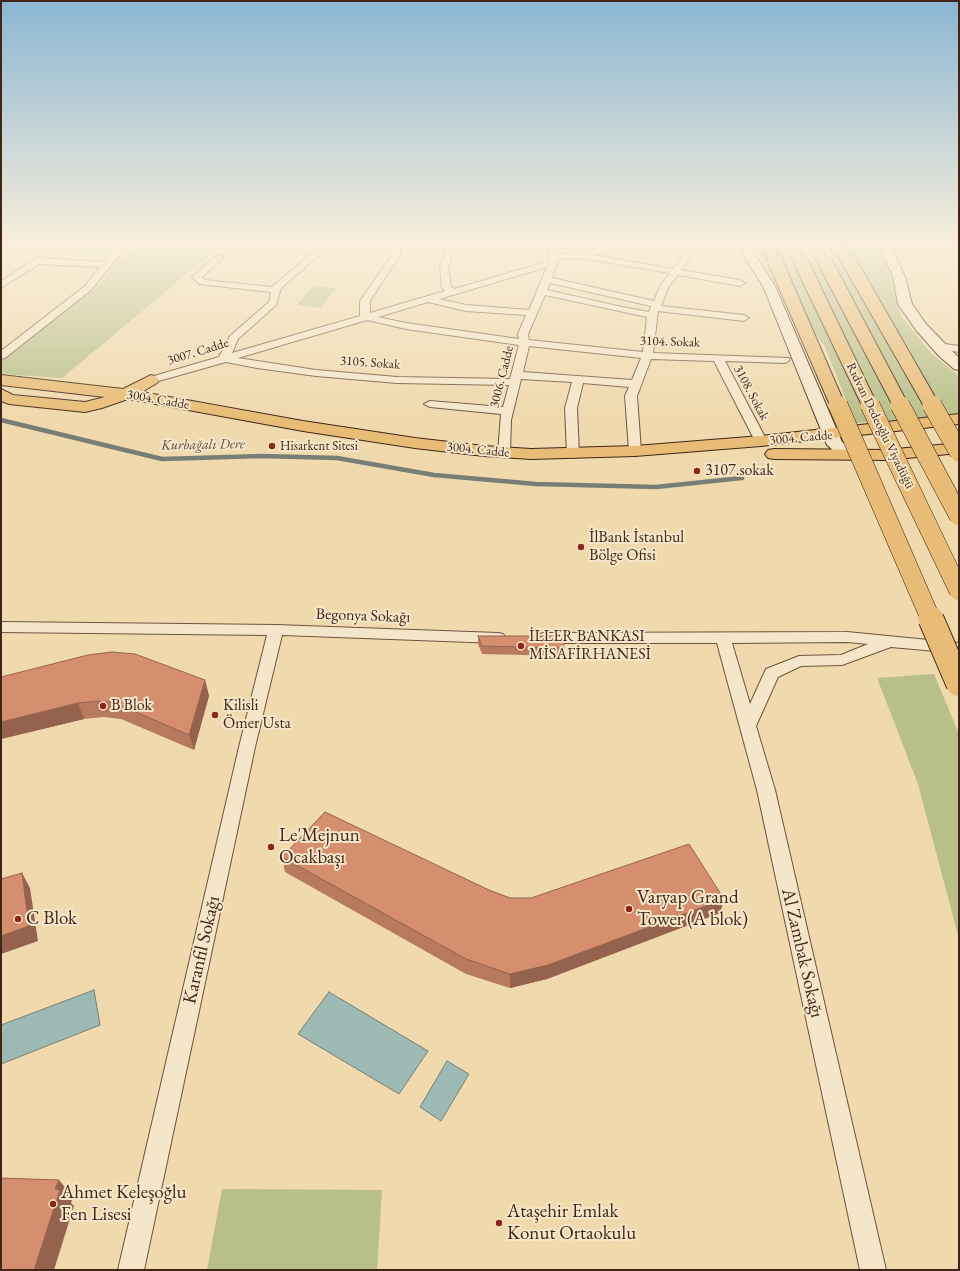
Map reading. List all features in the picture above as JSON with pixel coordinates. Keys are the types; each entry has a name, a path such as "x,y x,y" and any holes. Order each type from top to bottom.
{"main road":[{"path":"776,302 835,446 847,453"},
{"path":"793,302 959,684"},
{"name":"Rıdvan Dedeoğlu Viyadüğü","path":"820,302 959,591"},
{"name":"Rıdvan Dedeoğlu Viyadüğü","path":"846,302 959,516"},
{"path":"873,302 959,452"},
{"path":"905,302 921,327 959,366"},
{"name":"3004. Cadde","path":"1,380 116,398 434,457 507,464 569,468 629,466 777,454 847,453 886,455 959,448"},
{"path":"116,398 151,380"},
{"path":"1,394 9,399 85,407 116,398 151,380"},
{"path":"151,380 148,384 148,390 157,398 166,401"},
{"name":"3004. Cadde","path":"116,398 166,401 303,426 422,444 504,452 574,454 635,452 830,435 959,419"}],"street":[{"path":"1,356 70,302"},
{"path":"224,358 234,338 272,302"},
{"path":"365,302 365,317"},
{"name":"3007. Cadde","path":"151,380 416,302"},
{"path":"442,302 466,308 533,313"},
{"name":"3006. Cadde","path":"504,452 506,420 525,343 523,334 538,302"},
{"path":"588,302 622,310 654,309 744,318"},
{"path":"630,302 654,309"},
{"path":"635,452 631,396 648,356 654,309 657,302"},
{"name":"3104. Sokak","path":"365,317 406,326 525,343 648,356 785,360"},
{"path":"938,346 959,349"},
{"name":"3108. Sokak","path":"717,357 761,441"},
{"name":"3105. Sokak","path":"224,358 257,365 316,373 382,379 578,380 635,384"},
{"path":"574,454 571,408 578,380"},
{"path":"430,404 508,411"},
{"name":"Begonya Sokağı","path":"1,627 276,630 515,638"},
{"name":"Karanfil Sokağı","path":"131,1270 247,747 276,630"},
{"path":"531,638 847,637 959,648"},
{"name":"Al Zambak Sokağı","path":"723,638 766,790 873,1270"},
{"path":"748,726 772,673 799,661 842,660 890,641"}],"green space":[{"path":"76,302 153,302 62,378 1,374 1,360"},
{"path":"299,302 325,302 321,308 297,305"},
{"path":"791,302 897,302 901,316 931,353 959,376 959,413 919,419 855,423 825,347"},
{"path":"934,674 959,734 959,939 918,784 877,678"},
{"path":"222,1189 382,1190 377,1270 207,1270"}],"water":[{"path":"94,990 100,1025 1,1064 1,1025"},
{"path":"329,992 428,1051 399,1094 298,1034"},
{"path":"447,1061 469,1074 441,1121 420,1107"}],"building":[{"path":"478,636 563,636 564,648 482,646"},
{"name":"B Blok","path":"112,652 135,654 205,680 189,735 115,703 98,701 78,703 1,722 1,677 88,655"},
{"name":"Varyap Grand Tower (A blok)","path":"325,812 489,890 510,898 531,898 689,844 724,899 548,965 510,974 466,959 282,857"},
{"path":"22,873 29,926 1,936 1,879"},
{"path":"1,1178 59,1180 55,1189 60,1190 34,1270 1,1270"}],"waterway":[{"name":"Kurbağalı Dere","path":"1,420 162,459 262,456 337,458 434,475 536,484 656,487 742,478"}],"place":[{"name":"Hisarkent Sitesi","path":"272,446"},
{"name":"3107.sokak","path":"697,471"},
{"name":"İlBank İstanbul Bölge Ofisi","path":"581,547"},
{"name":"İLLER BANKASI MİSAFİRHANESİ","path":"521,646"},
{"name":"B Blok","path":"103,706"},
{"name":"Kilisli Ömer Usta","path":"215,715"},
{"name":"Le'Mejnun Ocakbaşı","path":"271,847"},
{"name":"Varyap Grand Tower (A blok)","path":"629,909"},
{"name":"C Blok","path":"18,919"},
{"name":"Ahmet Keleşoğlu Fen Lisesi","path":"53,1204"},
{"name":"Ataşehir Emlak Konut Ortaokulu","path":"499,1223"}]}
